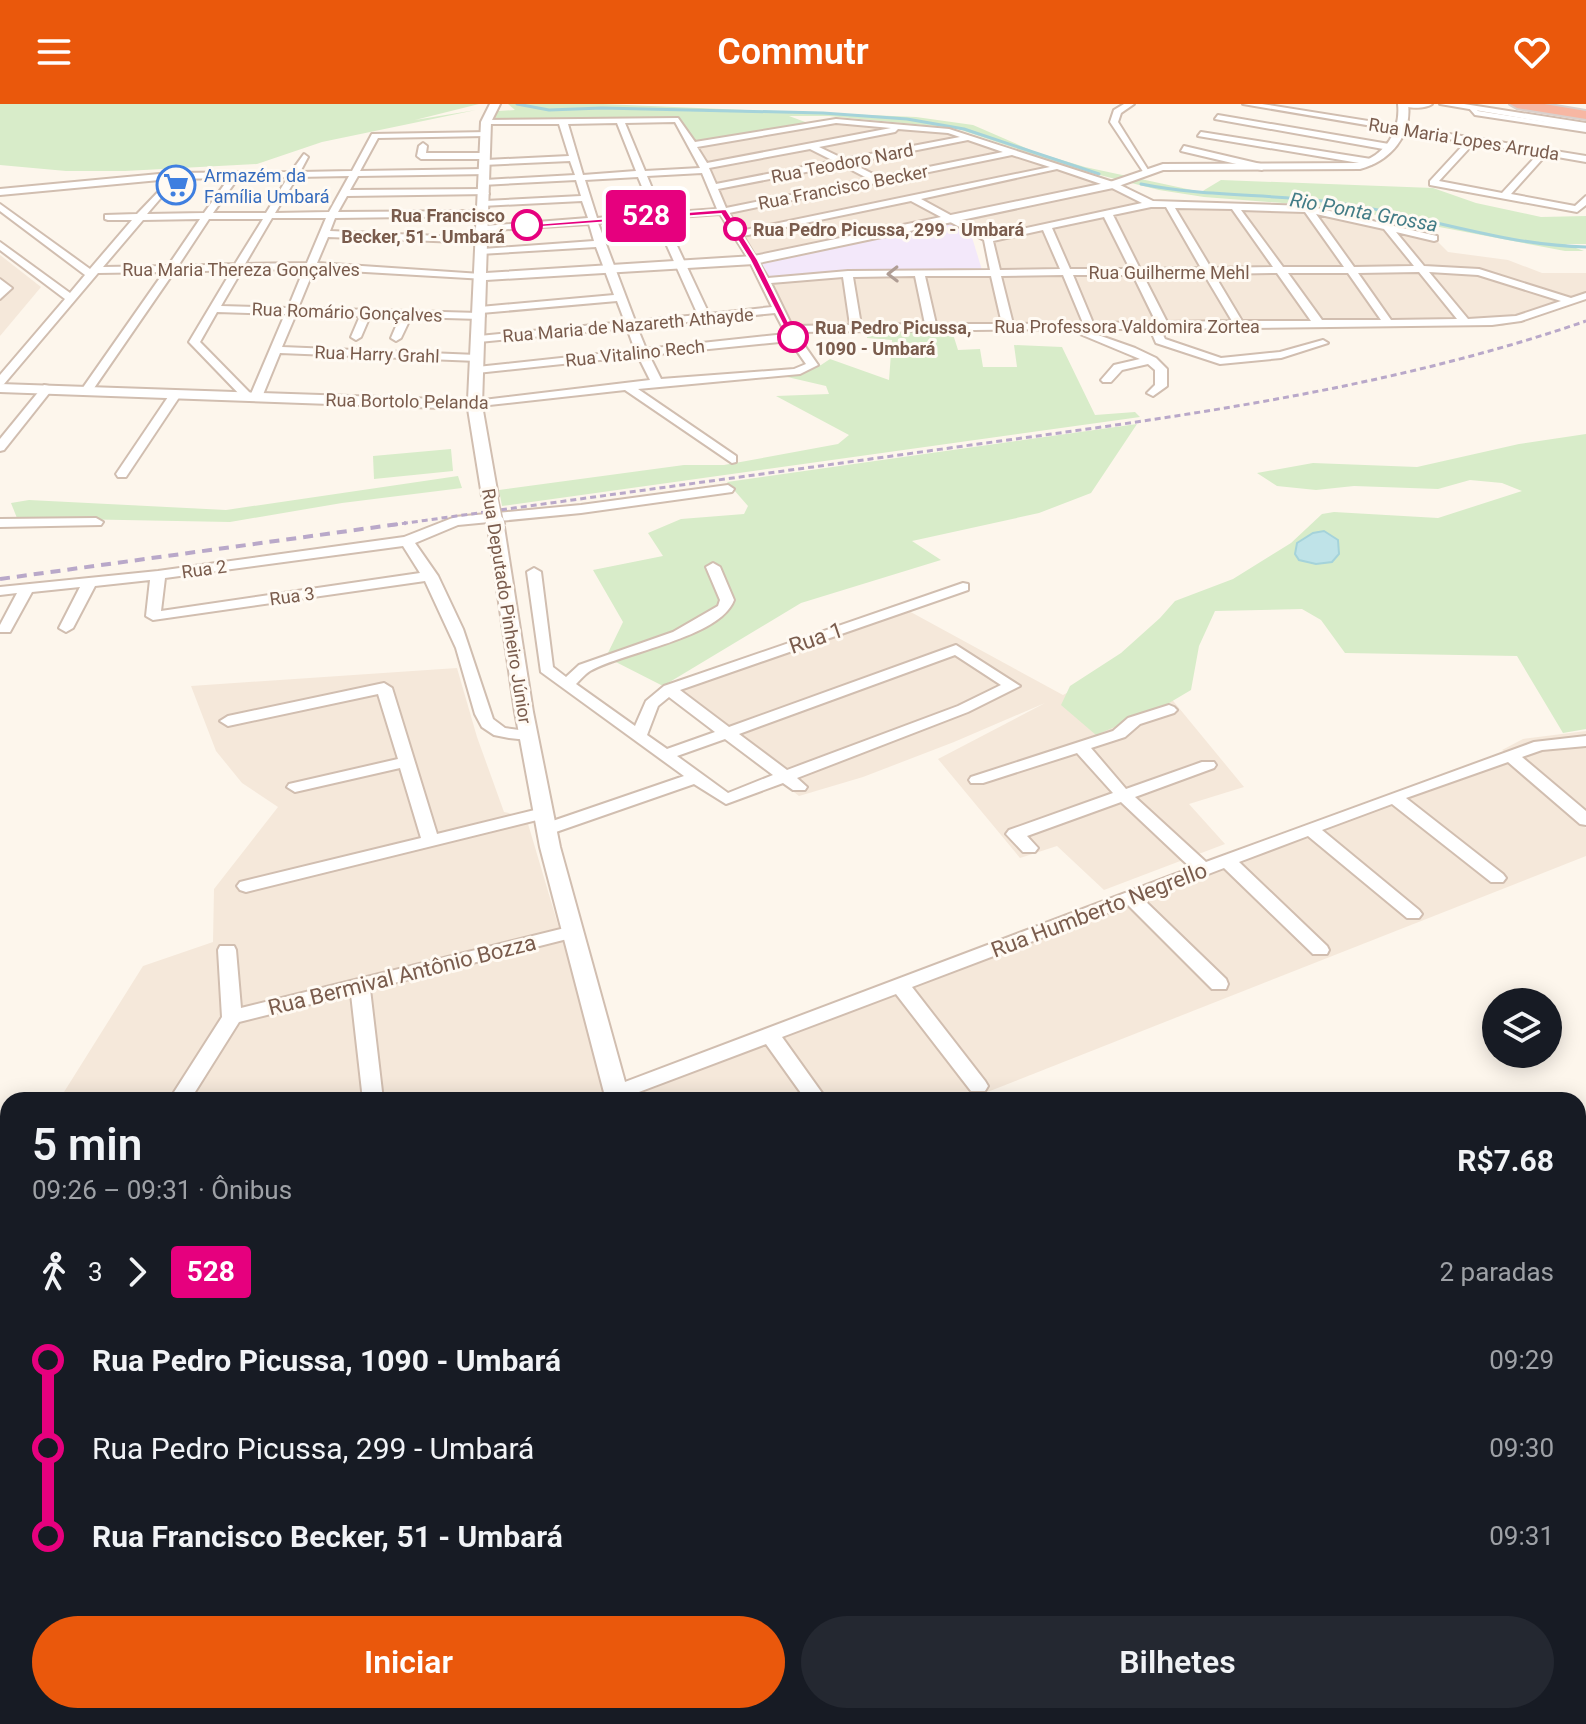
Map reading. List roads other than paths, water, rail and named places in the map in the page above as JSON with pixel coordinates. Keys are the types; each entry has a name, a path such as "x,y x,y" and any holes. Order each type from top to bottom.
{"highway":[{"path":"1517,104 1586,115"},
{"path":"1556,104 1586,108"}],"main road":[{"path":"1406,105 1427,104"}],"street":[{"name":"Rua Deputado Pinheiro Júnior","path":"495,104 486,122 475,405 528,735 545,821 616,1092"},
{"path":"1130,104 1117,112 1114,122 1147,171"},
{"name":"Rua Maria Lopes Arruda","path":"1247,104 1586,159"},
{"path":"1445,104 1586,128"},
{"path":"481,277 754,260 1113,185 1163,167 1346,167 1371,162 1389,147 1403,129 1406,105"},
{"path":"1218,117 1389,147"},
{"path":"486,122 678,120 723,211 754,260 791,333"},
{"path":"620,121 679,266 705,317"},
{"path":"693,145 836,121 913,127 971,137 1009,153 1113,185 1151,204"},
{"path":"563,122 600,244 630,324 657,383"},
{"path":"343,193 704,168 913,127"},
{"path":"304,157 194,342 252,396 276,350 332,215 375,136 486,134"},
{"path":"1201,134 1371,162"},
{"name":"Rua Teodoro Nard","path":"713,187 971,137"},
{"path":"1473,140 1433,183 1577,209 1586,199"},
{"path":"423,146 421,156 485,183"},
{"path":"811,146 890,187"},
{"path":"1184,149 1256,163 1262,167"},
{"path":"1504,196 1544,152"},
{"name":"Rua Francisco Becker","path":"483,241 595,220 723,211 1009,153"},
{"path":"108,217 332,215 485,183 572,158"},
{"path":"738,234 1056,168"},
{"path":"0,192 130,179 353,173 485,183 585,198"},
{"path":"88,389 168,268 235,175"},
{"path":"0,385 160,193"},
{"path":"902,193 988,239 1151,204 1308,209 1434,238"},
{"path":"1169,205 1239,325"},
{"path":"1234,206 1319,324"},
{"path":"0,207 95,272"},
{"path":"1308,209 1389,324"},
{"path":"1108,215 1158,326 1160,341 1220,361 1281,355 1323,343"},
{"path":"1047,227 1064,273 1089,325"},
{"path":"1387,227 1466,323"},
{"path":"324,234 600,244"},
{"path":"988,239 1008,326"},
{"path":"0,245 71,299"},
{"name":"Rua Maria Thereza Gonçalves","path":"95,272 312,266 481,277"},
{"name":"Rua Guilherme Mehl","path":"763,281 848,274 1424,269 1472,271 1571,301"},
{"path":"919,273 931,328"},
{"path":"848,274 856,328"},
{"path":"0,282 7,288 0,296"},
{"name":"Rua Professora Valdomira Zortea","path":"791,333 856,328 1466,323 1517,319 1586,296"},
{"name":"Rua Romário Gonçalves","path":"214,309 480,313 621,297"},
{"name":"Rua Maria de Nazareth Athayde","path":"479,339 778,310"},
{"path":"356,337 367,311"},
{"path":"396,338 407,314"},
{"path":"1067,326 1139,352 1152,360 1161,369 1162,379 1161,386 1153,393"},
{"name":"Rua Bortolo Pelanda","path":"0,385 475,405 657,383 796,372 812,365 791,333"},
{"name":"Rua Vitalino Rech","path":"477,364 642,353 791,333"},
{"name":"Rua Harry Grahl","path":"276,350 477,364"},
{"path":"1107,380 1118,367 1152,360"},
{"path":"0,447 48,387"},
{"path":"628,387 732,459"},
{"path":"122,474 176,393"},
{"name":"Rua 2","path":"0,591 158,575 407,541 455,521 728,489"},
{"path":"0,523 96,522"},
{"path":"407,541 431,576 466,653 483,713 491,727 509,734 528,735"},
{"path":"566,685 584,668 678,635 724,608 727,600 713,567"},
{"path":"534,572 546,669 726,799 963,709 1012,686 956,649 666,755"},
{"name":"Rua 3","path":"158,575 153,616 431,576"},
{"path":"66,628 90,582"},
{"name":"Rua 1","path":"669,689 963,587"},
{"path":"5,629 27,588"},
{"path":"228,721 384,688 431,841"},
{"path":"640,734 651,704 669,689 799,787"},
{"path":"977,780 1119,734 1134,721 1169,710"},
{"name":"Rua Humberto Negrello","path":"629,1092 769,1034 1309,828 1540,745 1586,741"},
{"path":"1081,747 1123,795 1204,870"},
{"path":"1512,757 1584,820"},
{"path":"295,787 408,761"},
{"path":"1029,848 1015,834 1208,765"},
{"path":"246,886 431,841 545,821 695,778"},
{"path":"1394,797 1497,878"},
{"path":"1309,828 1413,914"},
{"path":"1227,861 1320,950"},
{"path":"1131,897 1219,984"},
{"name":"Rua Bermival Antônio Bozza","path":"232,1017 573,932"},
{"path":"184,1092 232,1017 227,950"},
{"path":"900,985 978,1086"},
{"path":"360,986 372,1092"},
{"path":"769,1034 811,1092"}],"water":[{"path":"1324,531 1338,540 1339,554 1332,562 1316,564 1299,560 1295,554 1297,543 1313,533"}],"waterway":[{"name":"Rio Ponta Grossa","path":"517,104 549,110 602,108 823,113 907,119 964,129 1099,174"},
{"name":"Rio Ponta Grossa","path":"1141,184 1186,191 1323,201 1519,240 1586,247"}],"railway":[{"path":"392,525 1049,434 1282,398 1436,365 1586,321"},
{"path":"0,579 406,523"}],"place":[{"name":"Armazém da Família Umbará","path":"176,185"},
{"name":"Rua Francisco Becker, 51 - Umbará","path":"527,225"},
{"name":"Rua Pedro Picussa, 299 - Umbará","path":"735,229"},
{"name":"Rua Pedro Picussa, 1090 - Umbará","path":"793,337"}]}
